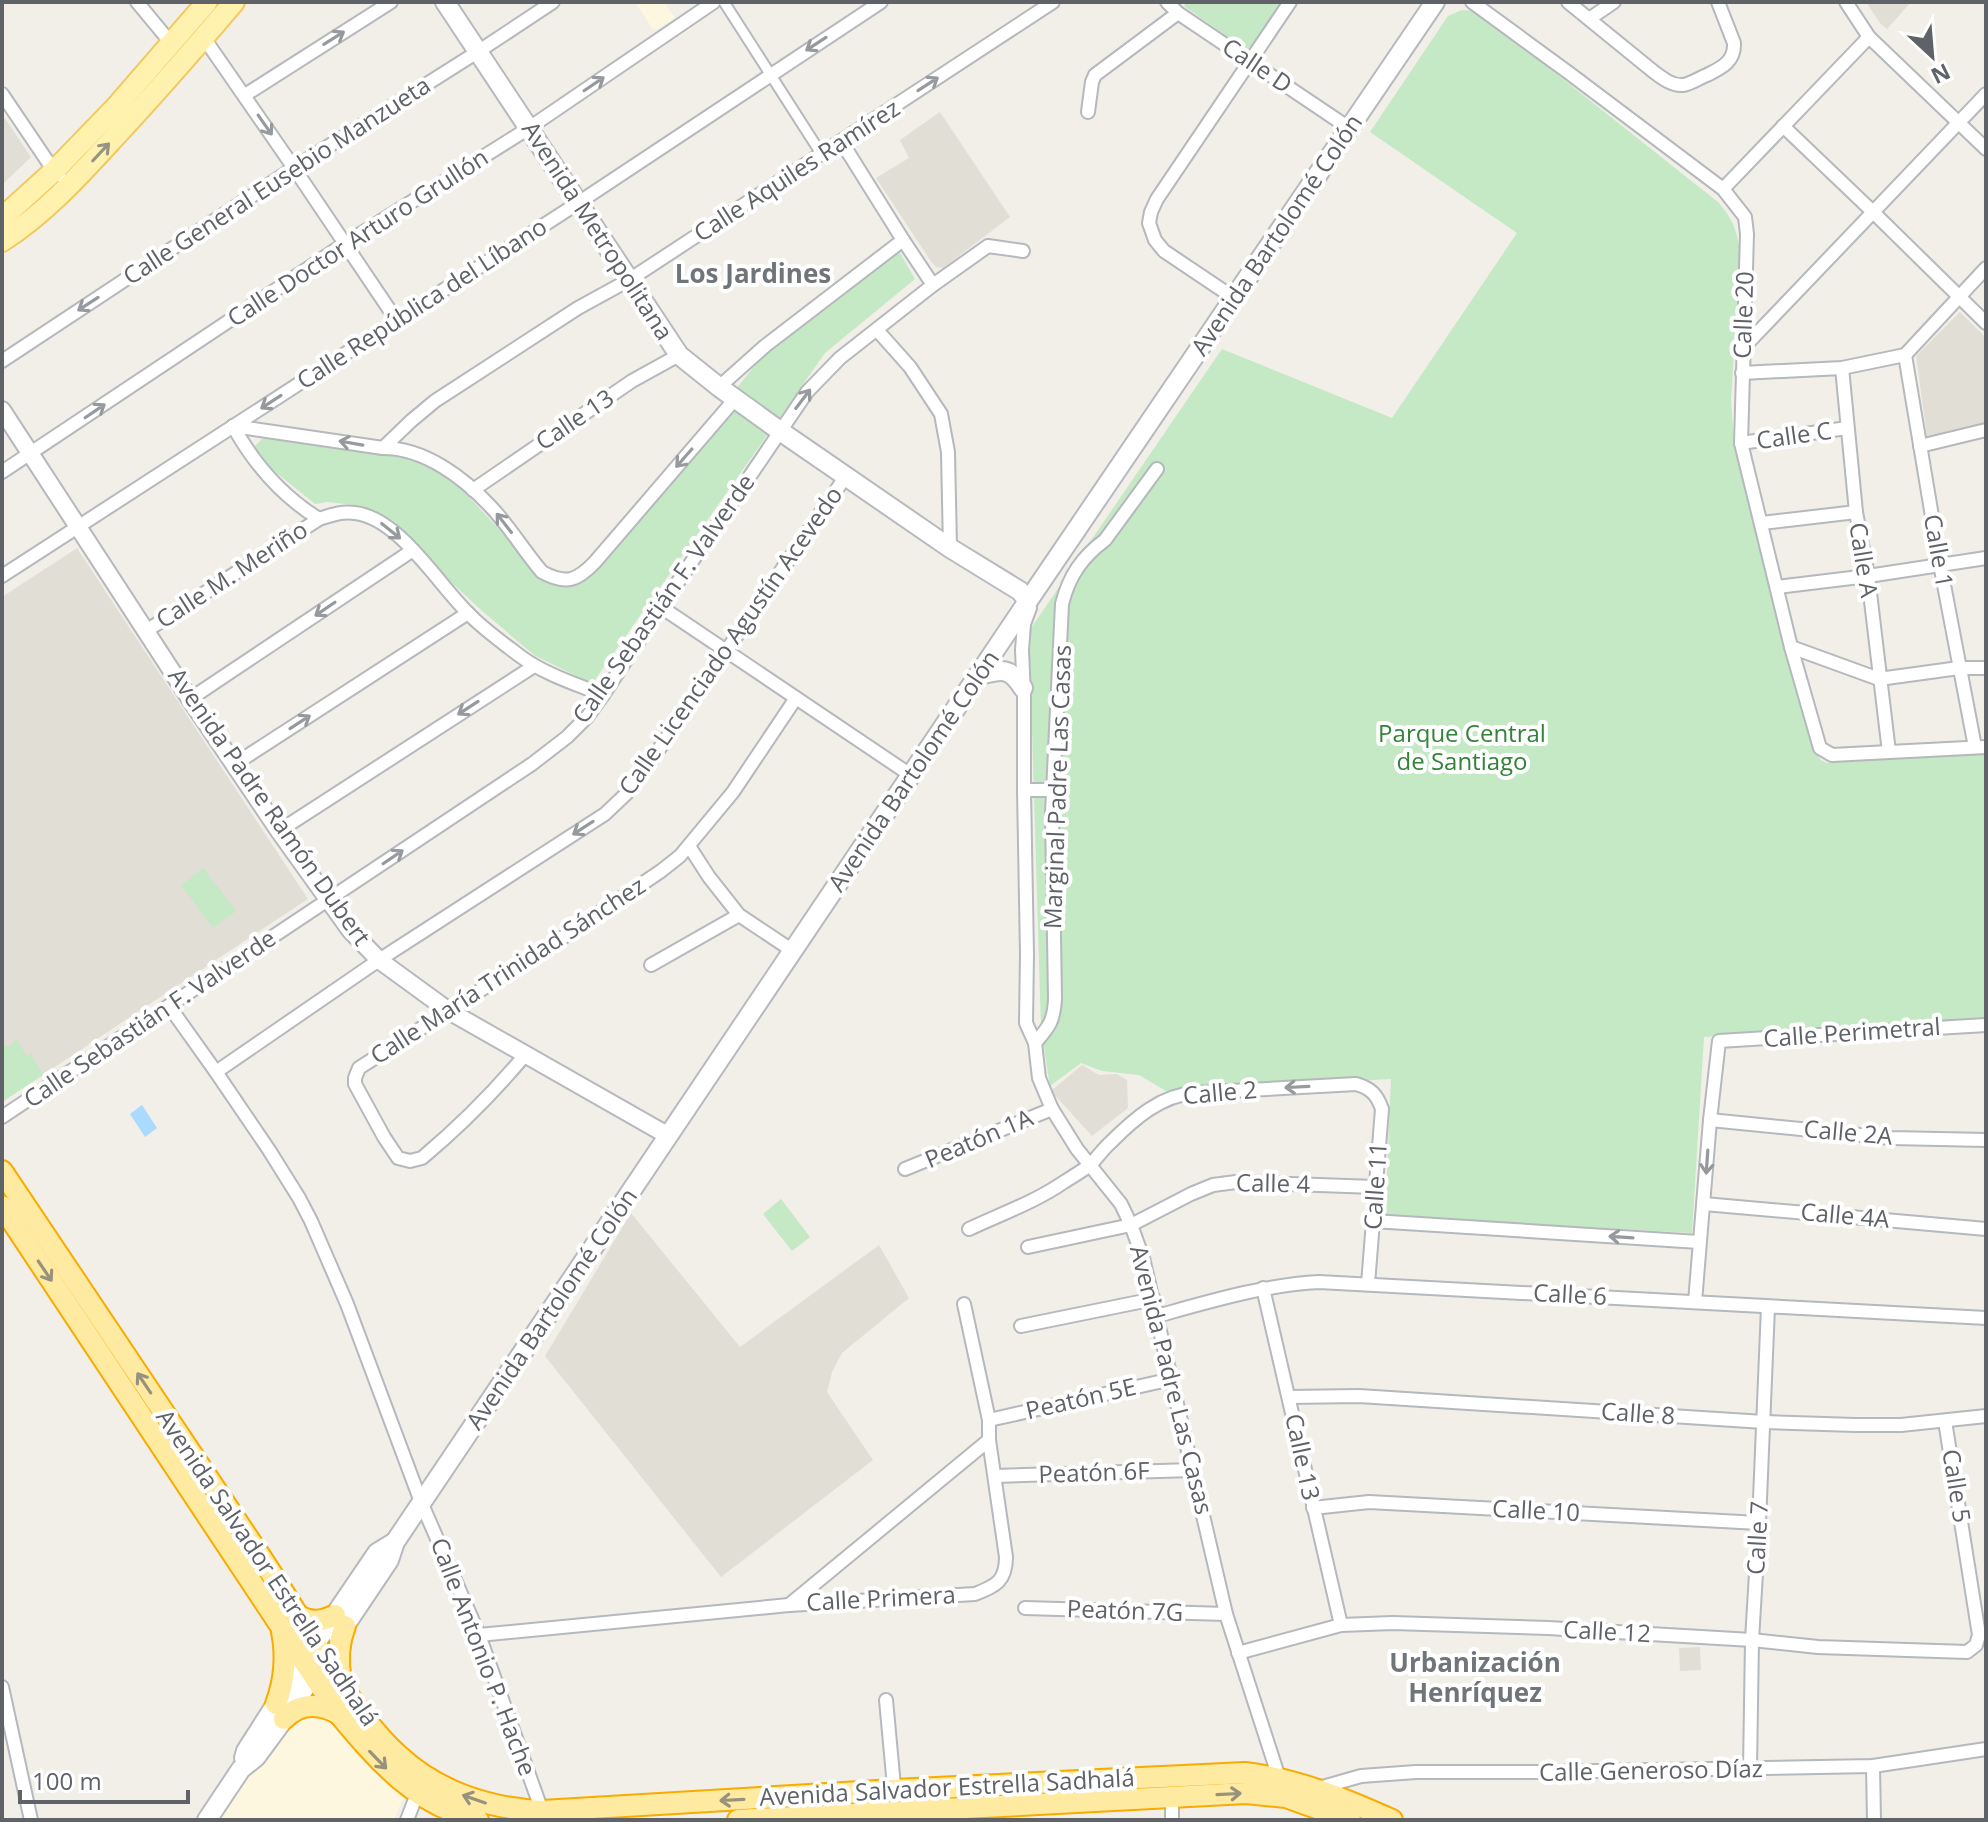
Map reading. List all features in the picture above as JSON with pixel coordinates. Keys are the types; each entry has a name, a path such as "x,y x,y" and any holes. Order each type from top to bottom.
{"highway":[{"name":"Avenida Salvador Estrella Sadhalá","path":"2,1171 258,1553 289,1622"},
{"name":"Avenida Salvador Estrella Sadhalá","path":"2,1206 289,1622 314,1660 339,1714 376,1759 417,1794 441,1807 478,1820"},
{"path":"339,1714 321,1706 280,1711 289,1622 340,1620 338,1664 348,1695"},
{"name":"Avenida Salvador Estrella Sadhalá","path":"314,1660 348,1695 388,1746 429,1778 473,1800 544,1816 894,1790 1245,1773 1350,1820"},
{"name":"Avenida Salvador Estrella Sadhalá","path":"738,1820 1246,1793 1283,1788"},
{"name":"Avenida Salvador Estrella Sadhalá","path":"1316,1805 1338,1796 1392,1820"}],"main road":[{"path":"2,218 54,171 115,108 207,2"},
{"path":"2,241 44,210 70,185 234,2"},
{"name":"Avenida Metropolitana","path":"445,2 679,355 780,431 950,548 1020,591 1028,601"},
{"name":"Avenida Bartolomé Colón","path":"207,1820 241,1769 256,1757 280,1711 340,1620 389,1560 395,1542 421,1502 667,1135 1435,2"},
{"path":"980,675 1002,670 1011,673 1023,688"}],"street":[{"path":"137,2 171,43"},
{"path":"245,95 391,2"},
{"name":"Calle General Eusebio Manzueta","path":"2,361 553,2"},
{"name":"Calle Doctor Arturo Grullón","path":"2,472 346,243 529,128 714,2"},
{"path":"724,2 822,155"},
{"name":"Calle República del Líbano","path":"2,576 578,203 881,2"},
{"path":"1028,2 1035,15"},
{"name":"Calle Aquiles Ramírez","path":"383,448 435,401 578,308 629,280 1053,2"},
{"name":"Calle D","path":"1167,2 1178,13 1349,128"},
{"path":"1234,298 1164,251 1155,240 1149,223 1151,212 1290,2"},
{"name":"Calle 20","path":"1472,2 1723,189 1745,217 1741,443 1791,647 1817,742 1823,751 1832,755 1889,752"},
{"path":"1568,2 1663,79 1682,85 1724,66 1732,56 1734,43 1718,2"},
{"path":"1589,19 1614,2"},
{"path":"1846,2 1869,37 1986,149"},
{"path":"1088,112 1096,73 1178,13"},
{"path":"1723,189 1869,37"},
{"path":"204,38 397,321"},
{"path":"2,94 54,171 70,185"},
{"path":"1743,348 1986,94"},
{"path":"1783,126 1986,323"},
{"path":"841,141 933,285"},
{"path":"719,387 765,346 903,240"},
{"name":"Calle Sebastián F. Valverde","path":"2,1117 532,764 567,737 603,695 807,392 840,358 988,246 1023,251"},
{"path":"1742,373 1842,368 1905,355 1986,268"},
{"path":"877,330 910,367 941,414 948,452 950,548"},
{"name":"Calle 13","path":"473,490 592,407 679,355"},
{"name":"Calle 1","path":"1905,355 1959,668 1980,747"},
{"name":"Calle A","path":"1842,368 1856,512 1868,576 1889,752"},
{"path":"233,426 398,448 425,457 473,490 492,508 542,572 554,579 572,580 586,572 735,399"},
{"name":"Avenida Padre Ramón Dubert","path":"2,410 190,699 350,930 379,960 449,1011 667,1135"},
{"path":"233,426 263,471 319,519 346,512 374,518 413,550 468,613 534,666 603,695"},
{"name":"Calle C","path":"1741,443 1847,428"},
{"path":"1920,446 1986,430"},
{"name":"Marginal Padre Las Casas","path":"1035,1043 1054,1017 1054,790 1062,604 1067,583 1094,548 1105,540 1157,469"},
{"name":"Calle Licenciado Agustín Acevedo","path":"216,1072 616,804 636,783 846,476"},
{"path":"1762,523 1856,512"},
{"name":"Calle M. Meriño","path":"146,631 319,519"},
{"path":"190,699 413,550"},
{"path":"1060,555 1086,558"},
{"path":"1777,587 1986,558"},
{"name":"Avenida Padre Las Casas","path":"1028,601 1030,611 1022,638 1026,1023 1035,1043 1039,1078 1052,1109 1077,1149 1121,1204 1143,1258 1226,1614 1283,1788"},
{"path":"661,607 912,776"},
{"path":"235,764 468,613"},
{"path":"1791,647 1879,679 1959,668 1986,668"},
{"path":"279,831 534,666"},
{"name":"Calle María Trinidad Sánchez","path":"525,1055 498,1087 422,1158 410,1161 398,1158 355,1084 359,1068 680,856 733,792 796,698"},
{"path":"1889,752 1980,747"},
{"path":"1024,790 1054,790"},
{"path":"689,846 729,905 793,951"},
{"path":"651,965 739,915"},
{"name":"Calle Antonio P. Hache","path":"169,1006 286,1177 311,1221 347,1304 421,1502 479,1635 544,1816"},
{"name":"Calle Perimetral","path":"1710,1120 1719,1041 1986,1025"},
{"name":"Calle 2","path":"969,1229 1038,1198 1090,1164 1110,1142 1158,1103 1180,1094 1356,1084 1373,1091"},
{"name":"Calle 11","path":"1368,1284 1382,1109 1373,1091"},
{"name":"Peatón 1A","path":"905,1169 1052,1109"},
{"path":"1695,1302 1710,1120"},
{"name":"Calle 2A","path":"1710,1120 1891,1138 1986,1140"},
{"name":"Calle 4","path":"1028,1247 1131,1225 1213,1185 1236,1182 1375,1187"},
{"name":"Calle 4A","path":"1704,1204 1986,1229"},
{"path":"1373,1221 1699,1242"},
{"name":"Calle 6","path":"1157,1316 1263,1288 1319,1282 1986,1318"},
{"name":"Calle 13","path":"1263,1288 1341,1625"},
{"path":"1021,1326 1154,1299"},
{"name":"Calle Primera","path":"479,1635 789,1605 975,1594 1001,1581 1006,1569 989,1420 964,1304"},
{"name":"Calle 7","path":"1750,1769 1752,1640 1768,1307"},
{"name":"Peatón 5E","path":"989,1420 1172,1379"},
{"name":"Calle 8","path":"1289,1397 1359,1396 1855,1425 1901,1425 1986,1416"},
{"name":"Calle 5","path":"1945,1421 1979,1635 1976,1645"},
{"path":"789,1605 989,1440"},
{"name":"Peatón 6F","path":"995,1476 1193,1470"},
{"name":"Calle 10","path":"1313,1508 1369,1502 1759,1523"},
{"name":"Peatón 7G","path":"1025,1608 1226,1614"},
{"name":"Calle 12","path":"1238,1653 1341,1625 1393,1623 1752,1640 1892,1651 1967,1652 1976,1645"},
{"path":"2,1687 31,1820"},
{"path":"886,1700 896,1812"},
{"name":"Calle Generoso Díaz","path":"1316,1805 1361,1776 1416,1772 1873,1766 1986,1749"},
{"path":"1873,1766 1874,1820"},
{"path":"407,1820 417,1794"},
{"path":"1172,1797 1172,1820"}],"shaded area":[{"path":"635,2 664,2 675,18 654,31"},
{"path":"1866,2 1911,2 1887,29"},
{"path":"940,112 1010,217 943,268 936,267 930,260 876,178 909,158 900,140"},
{"path":"2,114 31,157 2,185"},
{"path":"1960,312 1986,338 1986,423 1927,436 1916,356"},
{"path":"77,548 308,899 2,1102 2,597"},
{"path":"1082,1065 1099,1075 1117,1074 1127,1080 1128,1108 1092,1136 1051,1091"},
{"path":"631,1213 740,1347 879,1245 909,1298 842,1353 832,1372 827,1392 873,1460 721,1577 545,1356"},
{"path":"1700,1647 1701,1670 1680,1671 1679,1648"},
{"path":"310,1709 334,1724 403,1798 394,1820 218,1820 277,1732"}],"green space":[{"path":"1187,2 1287,2 1251,53 1184,6"},
{"name":"Parque Central de Santiago","path":"1462,10 1477,11 1718,202 1734,226 1740,254 1731,400 1734,442 1813,750 1827,763 1986,750 1986,1022 1704,1037 1692,1233 1385,1216 1391,1079 1166,1091 1139,1075 1102,1071 1081,1063 1050,1086 1041,1028 1029,631 1222,349 1392,418 1517,233 1370,132 1448,16"},
{"path":"893,241 915,279 825,353 592,684 534,655 388,523 355,505 315,504 253,454 255,446 263,438 436,461 529,562 554,579 590,572 756,364"},
{"path":"203,868 236,911 213,928 181,885"},
{"path":"16,1039 27,1056 31,1054 43,1075 2,1102 2,1046 11,1045"},
{"path":"781,1199 810,1237 792,1251 763,1214"}],"water":[{"path":"142,1105 157,1128 145,1137 130,1114"}],"district":[{"name":"Los Jardines","path":"753,274"},
{"name":"Urbanización Henríquez","path":"1475,1678"}]}
